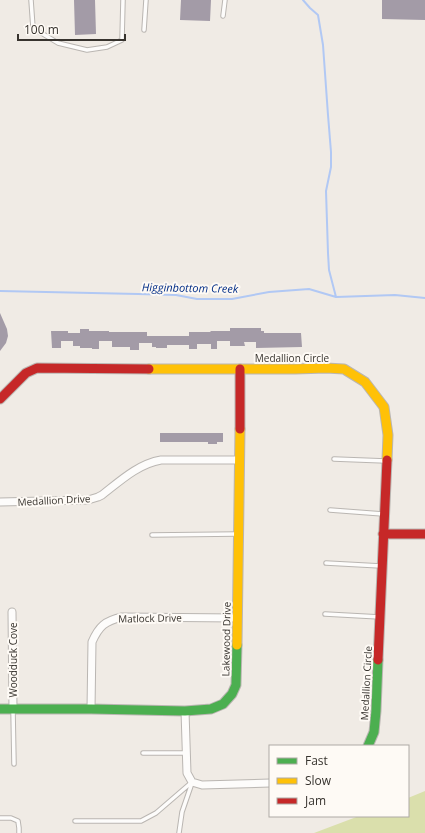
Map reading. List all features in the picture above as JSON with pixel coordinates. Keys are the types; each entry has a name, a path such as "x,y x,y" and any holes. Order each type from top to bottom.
{"street":[{"name":"Medallion Circle","path":"0,399 26,373 38,368 326,368 344,369 365,382 384,407 388,435 376,711 374,732 368,745"},
{"name":"Lakewood Drive","path":"0,709 211,709 224,704 232,694 236,685 238,618 240,369"},
{"name":"Medallion Drive","path":"0,502 88,500 102,495 128,475 154,461 240,460"},
{"path":"383,534 425,534"},
{"name":"Woodduck Cove","path":"12,612 13,709"},
{"name":"Matlock Drive","path":"91,709 92,642 100,627 104,624 113,619 122,617 238,618"},
{"path":"185,710 187,773 192,782 202,785 269,783"}],"lane":[{"path":"31,0 33,28 58,43 87,50 107,47 122,40 123,0"},
{"path":"144,30 146,0"},
{"path":"223,16 225,0"},
{"path":"334,459 387,462"},
{"path":"330,510 384,514"},
{"path":"152,535 239,534"},
{"path":"326,564 382,566"},
{"path":"325,614 380,617"},
{"path":"13,709 14,764"},
{"path":"143,753 186,753"},
{"path":"75,821 141,820 156,813 192,782"},
{"path":"179,833 182,812 192,782"},
{"path":"0,818 12,818 18,821 20,833"}],"green space":[{"path":"425,791 425,833 314,833 356,817 409,817 409,798"}],"building":[{"path":"74,0 95,0 96,34 75,35"},
{"path":"181,0 211,0 210,21 180,20"},
{"path":"382,0 425,0 425,20 382,19"},
{"path":"0,313 7,329 8,336 6,343 0,351"},
{"path":"230,328 261,328 261,331 264,331 264,333 301,333 302,347 256,348 256,342 244,342 245,346 230,346 230,341 217,341 217,349 211,349 211,344 197,344 197,349 189,349 189,345 167,345 167,348 156,348 152,347 152,343 139,343 139,350 130,350 130,347 112,347 112,341 99,341 99,349 92,349 73,346 73,341 61,341 61,348 52,348 51,331 80,333 80,329 89,329 89,331 147,332 147,336 189,336 189,332 230,331"},
{"path":"160,433 223,433 223,442 208,444 208,442 160,442"}],"waterway":[{"path":"303,0 318,15 323,45 331,152 331,167 326,191 328,253 329,270 336,297"},
{"name":"Higginbottom Creek","path":"0,291 176,295 197,299 232,299 269,292 309,289 336,297 395,295 425,298"}],"traffic: fast":[{"path":"0,709 185,711 211,709 223,704 232,694 236,685 237,645"},
{"path":"368,745 374,732 378,660"}],"traffic: slow":[{"path":"149,369 344,369 365,382 384,407 388,435 387,460"},
{"path":"237,645 240,429"}],"traffic: jam":[{"path":"0,399 26,373 37,368 149,369"},
{"path":"240,369 240,429"},
{"path":"378,660 387,460"},
{"path":"383,534 425,534"}]}
